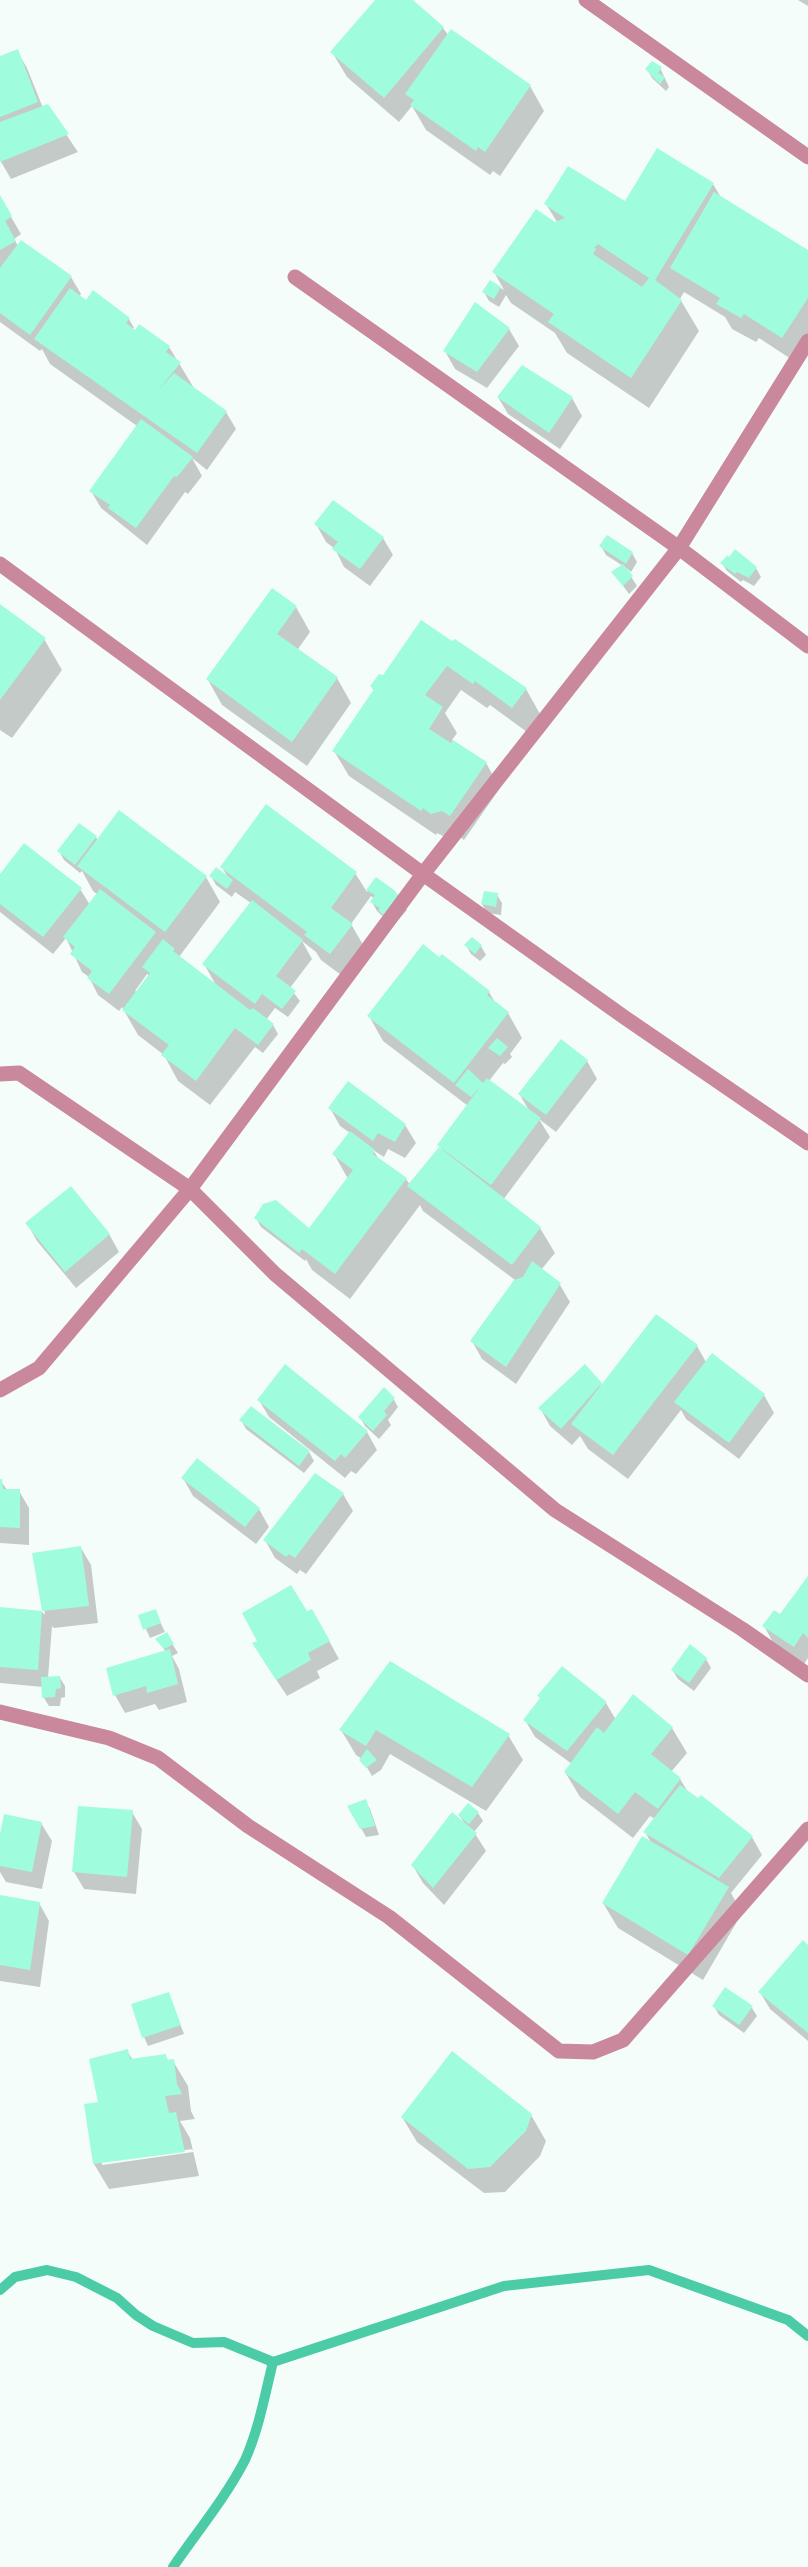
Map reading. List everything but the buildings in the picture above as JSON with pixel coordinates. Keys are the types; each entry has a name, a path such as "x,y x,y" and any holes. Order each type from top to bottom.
{"street":[{"path":"586,0 808,157"},
{"path":"295,277 679,548 808,646"},
{"path":"0,1390 39,1368 190,1189 423,874 679,548 808,341"},
{"path":"0,564 423,874 808,1143"},
{"path":"0,1074 19,1073 190,1189 275,1274 555,1510 742,1629 808,1675"},
{"path":"0,1712 109,1738 158,1758 248,1826 389,1917 560,2051 593,2052 623,2040 808,1828"}],"waterway":[{"path":"0,2290 15,2277 47,2270 76,2277 117,2298 153,2326 193,2343 224,2342 273,2362 504,2286 649,2270 788,2320 808,2336"},
{"path":"173,2567 220,2501 245,2460 258,2424 273,2362"}]}
